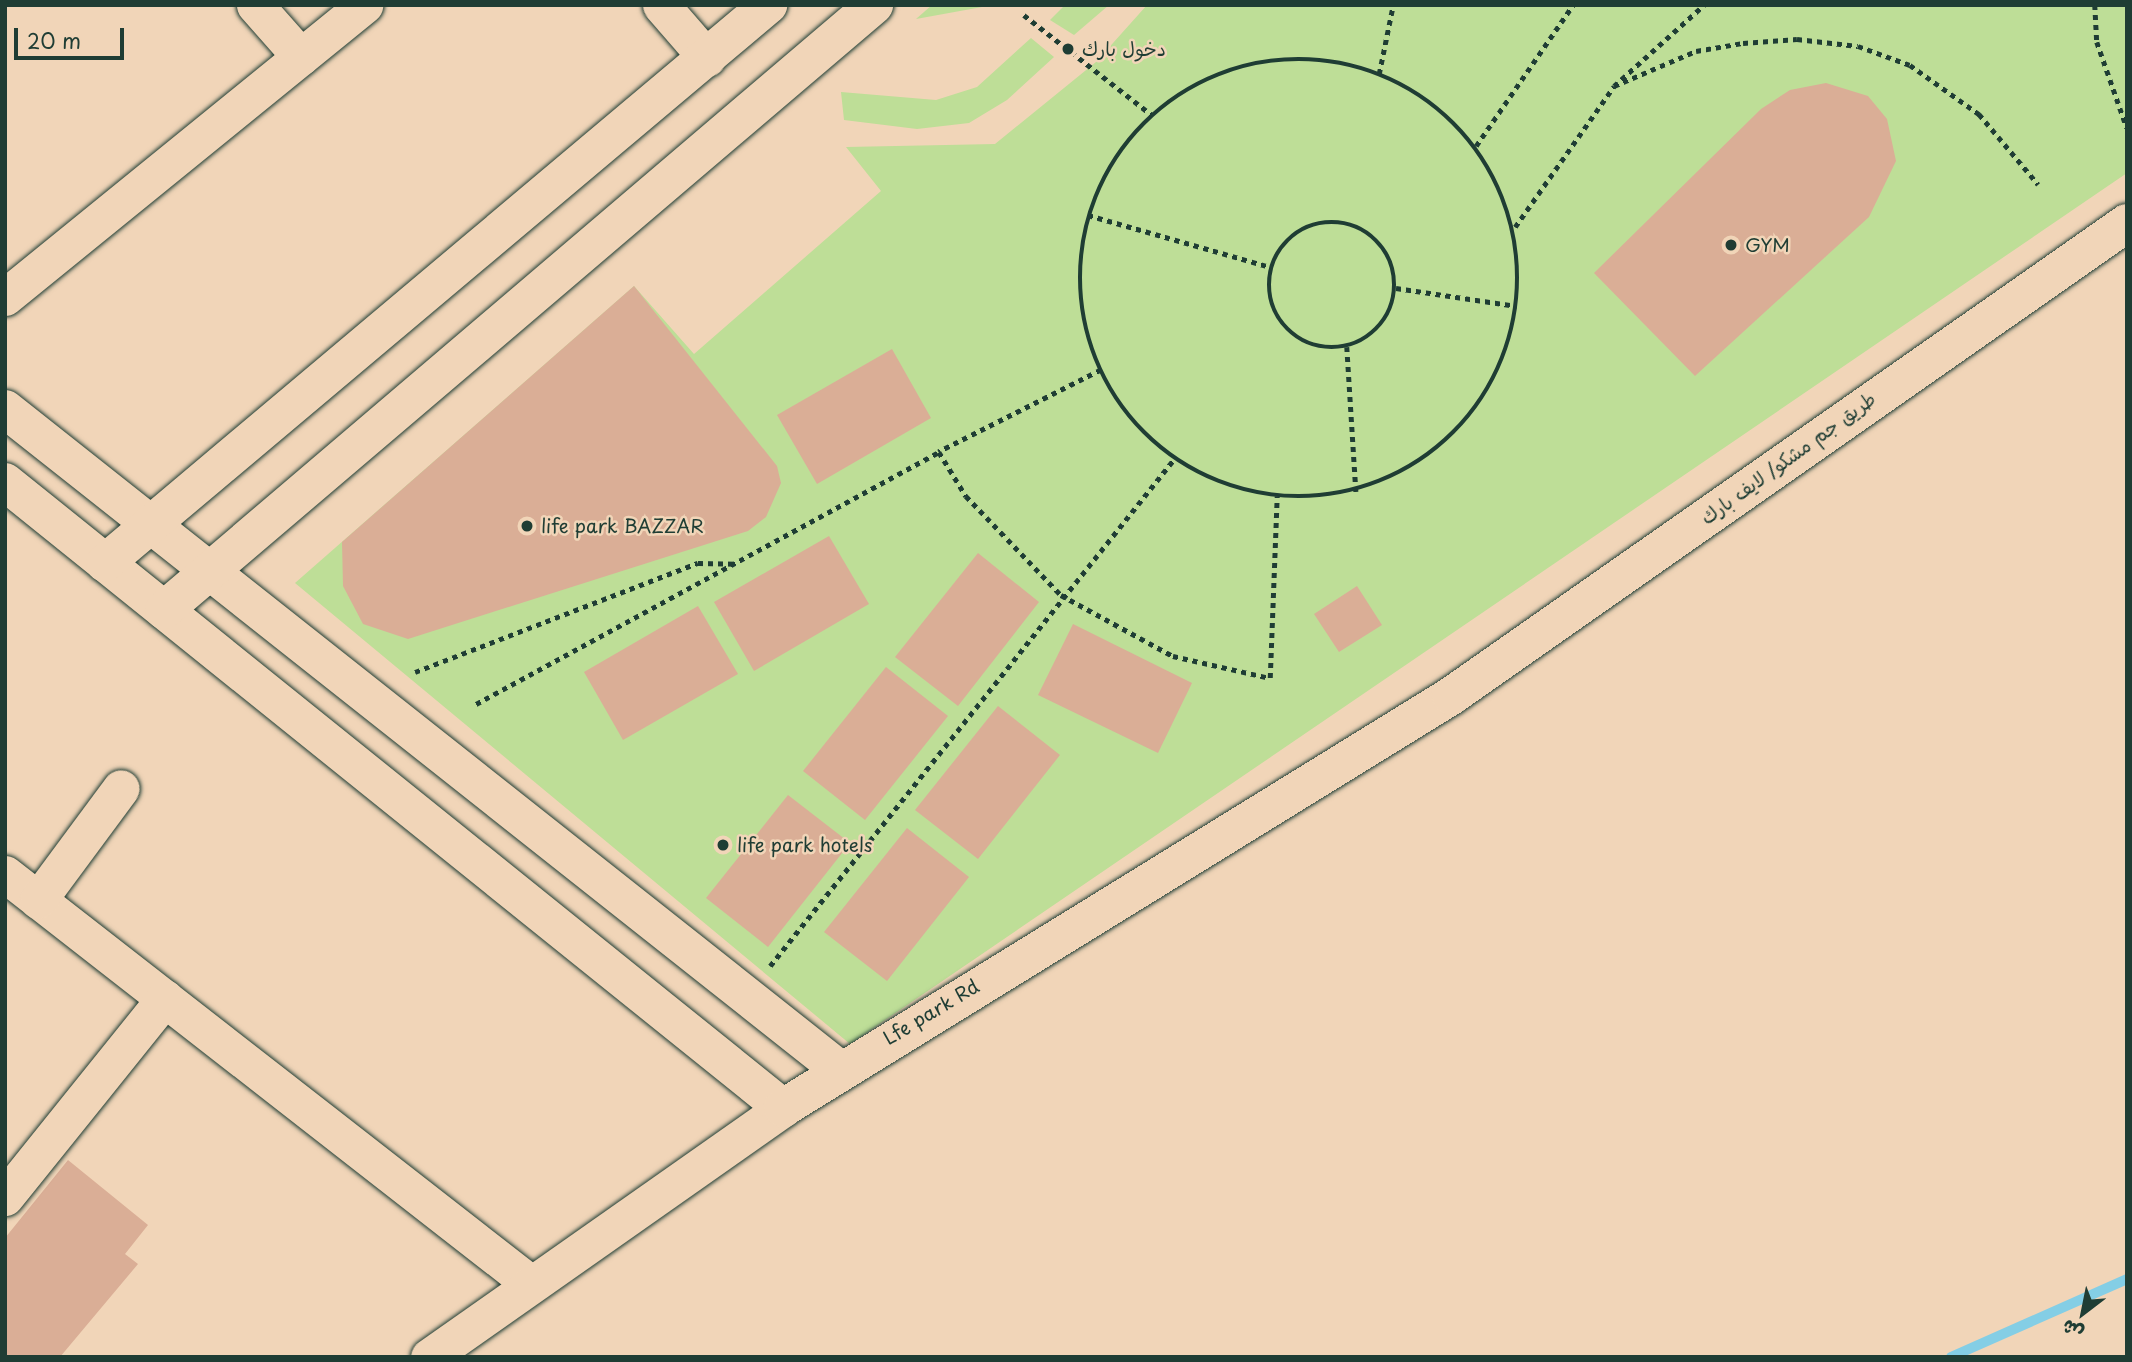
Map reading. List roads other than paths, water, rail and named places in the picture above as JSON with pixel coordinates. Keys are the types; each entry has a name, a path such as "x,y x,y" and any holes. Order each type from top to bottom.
{"main road":[{"path":"105,563 768,5"},
{"path":"164,610 874,5"},
{"name":"طريق جم مشكو/ لايف بارك","path":"1451,696 2127,223"},
{"path":"5,409 839,1069"},
{"path":"5,482 783,1108"},
{"name":"Lfe park Rd","path":"783,1108 839,1069 1451,696"}],"street":[{"path":"255,5 301,57"},
{"path":"5,297 364,5"},
{"path":"660,5 707,58"},
{"path":"38,900 121,788"},
{"path":"5,874 531,1284"},
{"path":"5,1197 165,998"},
{"name":"Lfe park Rd","path":"429,1357 783,1108"}],"waterway":[{"path":"1951,1357 2127,1279"}],"place":[{"name":"دخول بارك","path":"1068,49"},
{"name":"GYM","path":"1731,245"},
{"name":"life park BAZZAR","path":"527,526"},
{"name":"life park hotels","path":"723,845"}]}
